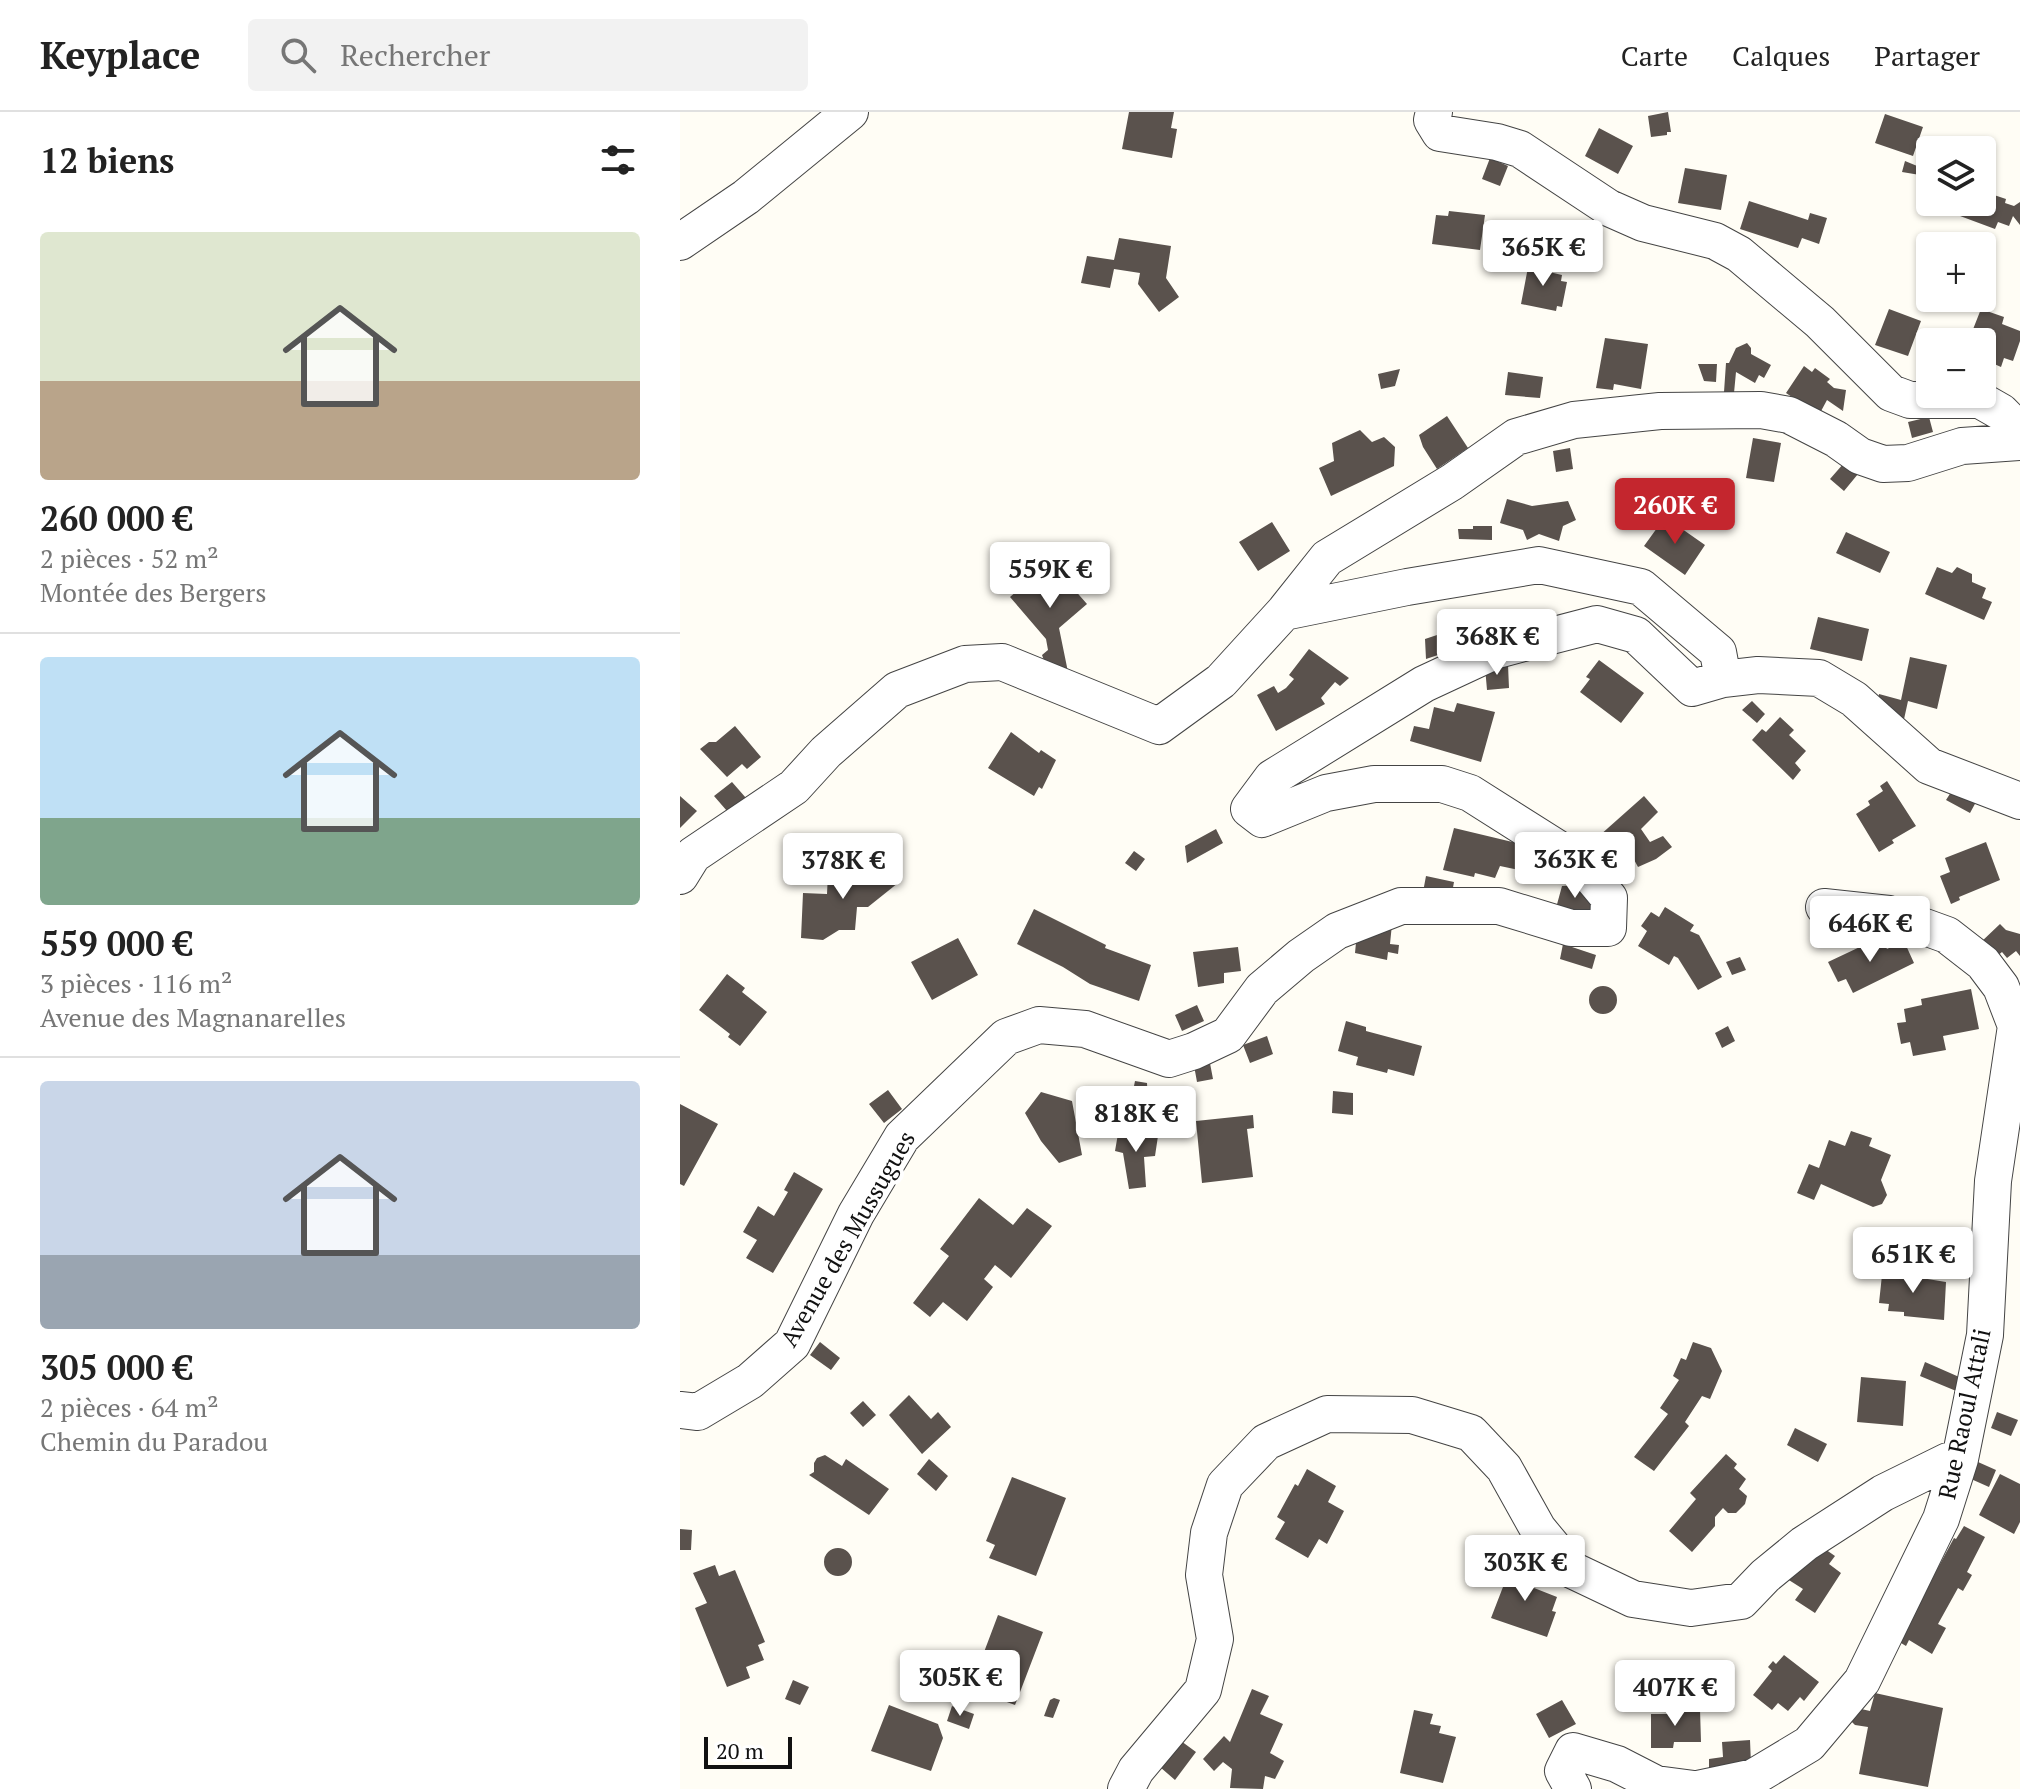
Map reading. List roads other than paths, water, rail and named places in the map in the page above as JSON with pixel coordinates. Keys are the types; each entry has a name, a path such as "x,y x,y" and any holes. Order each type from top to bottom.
{"street":[{"path":"680,242 746,197 850,112"},
{"path":"680,876 693,855 794,787 826,752 897,690 965,664 1002,662 1159,726 1221,681 1284,612 1327,558 1452,482 1516,437 1574,420 1660,411 1761,410 1789,415 1836,439 1860,456 1883,464 1908,463 1962,446 2019,442 2012,423 2001,412 1980,400 1910,400 1891,393 1820,322 1739,254 1715,241 1643,223 1609,208 1520,149 1440,133 1432,120 1434,112"},
{"path":"1284,612 1539,565 1641,587 1718,652 1723,679 1758,675 1819,678 1854,699 1929,766 2020,801"},
{"name":"Avenue des Mussugues","path":"680,1410 698,1412 750,1381 792,1344 856,1214 902,1137 1006,1037 1039,1025 1085,1029 1169,1059 1194,1051 1228,1035 1262,989 1301,956 1337,931 1401,906 1499,906 1571,928 1608,928 1609,898 1579,862 1470,793 1442,784 1374,784 1326,793 1262,819 1249,809 1272,778 1424,684 1497,650 1597,624 1636,635 1692,688 1723,679"},
{"name":"Rue Raoul Attali","path":"1573,1789 1563,1771 1573,1751 1617,1764 1656,1784 1695,1789 1754,1777 1809,1744 1862,1681 1941,1519 1960,1459 1985,1335 1993,1181 2016,1026 2001,987 1983,963 1947,935 1889,914 1824,907"},
{"path":"1126,1789 1136,1770 1203,1690 1215,1639 1204,1575 1209,1533 1225,1485 1266,1442 1327,1414 1412,1415 1471,1433 1504,1468 1538,1529 1572,1570 1633,1599 1691,1608 1741,1601 1765,1576 1804,1544 1883,1493 1948,1461 1960,1459"}]}
